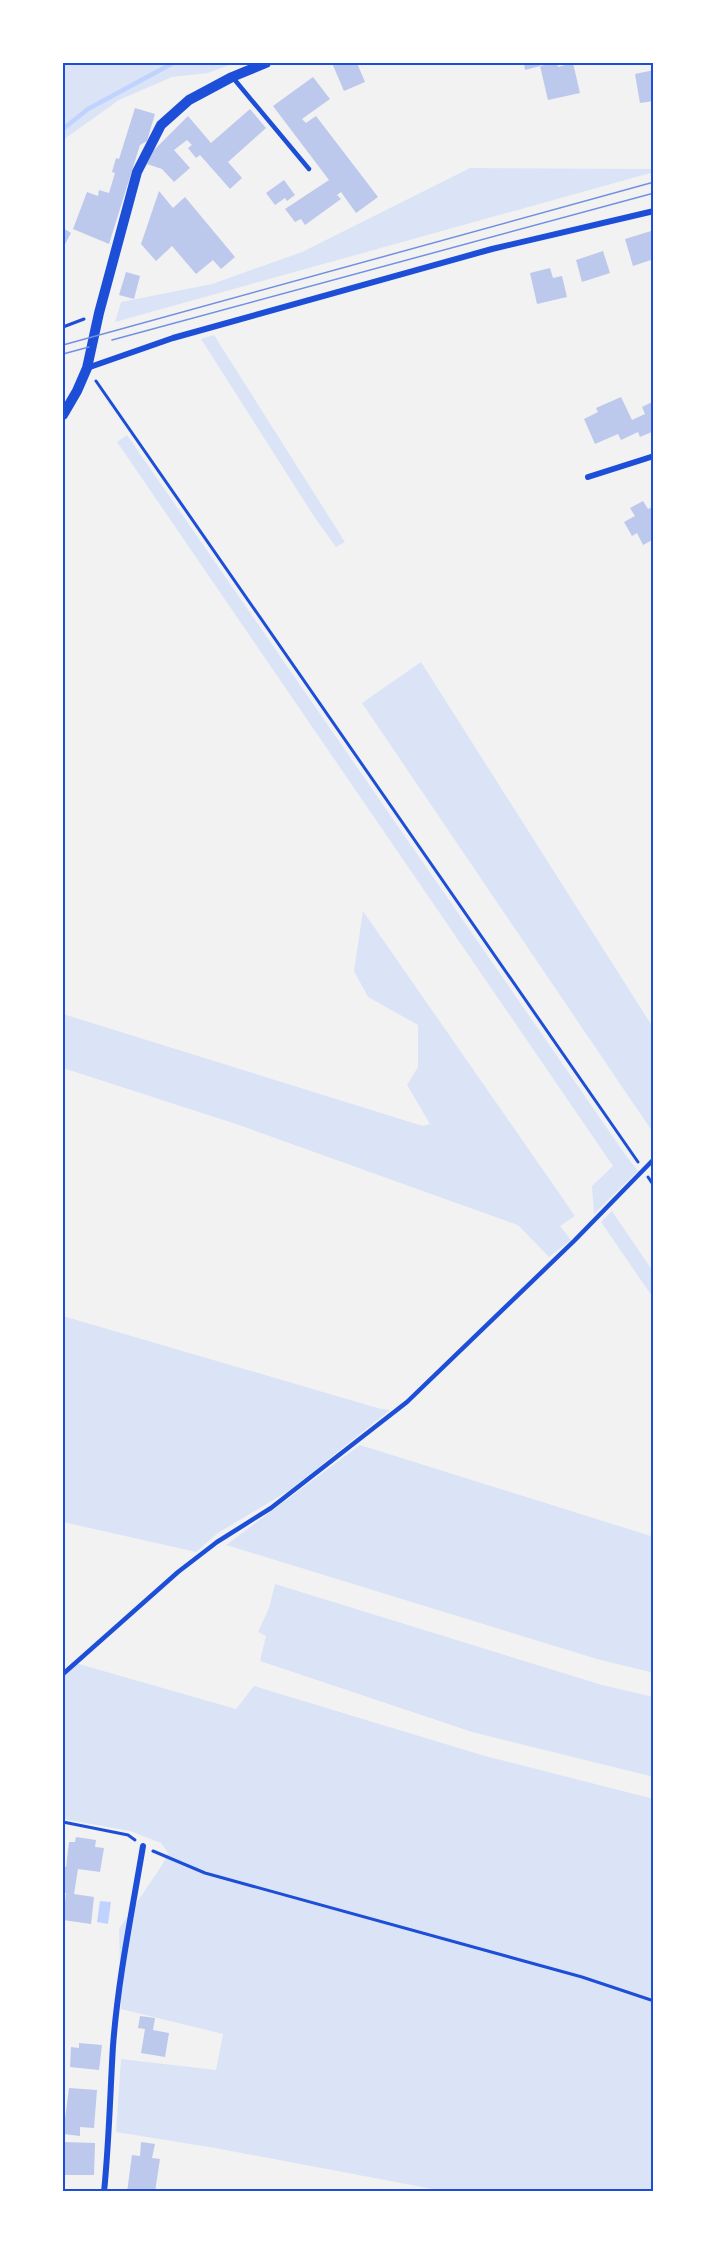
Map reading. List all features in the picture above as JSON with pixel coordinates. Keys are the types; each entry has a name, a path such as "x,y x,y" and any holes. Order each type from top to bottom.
{"street":[{"path":"63,415 87,368 99,313 138,172 161,125 189,100 232,77 266,63"},
{"path":"87,368 173,338 492,249 654,211"},
{"path":"588,477 654,456"},
{"path":"104,2192 110,2134 113,2045 143,1846"}],"lane":[{"path":"232,77 309,169"},
{"path":"63,1674 178,1572 217,1542 270,1508 407,1402 574,1241 654,1159"}],"path":[{"path":"63,327 99,313"},
{"path":"87,368 654,1186"},
{"path":"63,1822 128,1834 143,1846 205,1873 571,1974 654,2001"}],"shaded area":[{"path":"63,63 235,63 208,73 172,77 119,100 63,140"},
{"path":"470,168 654,169 654,172 115,322 121,302 212,284 302,252"},
{"path":"214,335 345,542 336,547 315,518 201,339"},
{"path":"127,435 638,1171 594,1214 592,1186 613,1166 117,442"},
{"path":"421,662 654,1029 654,1134 362,703"},
{"path":"363,911 575,1216 560,1226 571,1240 549,1257 518,1225 239,1125 63,1068 63,1014 423,1126 430,1124 407,1085 418,1067 418,1025 368,997 354,971"},
{"path":"612,1211 654,1273 654,1299 601,1222"},
{"path":"63,1316 390,1410 290,1490 218,1533 196,1552 63,1522"},
{"path":"360,1445 654,1537 654,1673 597,1659 226,1545"},
{"path":"275,1584 602,1685 654,1697 654,1777 472,1732 260,1661 266,1636 258,1632 269,1608"},
{"path":"72,1662 236,1709 254,1686 485,1756 654,1799 654,2192 448,2192 215,2148 116,2132 121,2059 216,2070 223,2034 121,2009 119,1929 168,1853 161,1843 130,1831 63,1819 63,1671"}],"water":[{"path":"100,1901 111,1902 108,1924 97,1922"}],"building":[{"path":"332,63 357,63 365,82 344,91"},
{"path":"524,63 539,63 540,66 525,70"},
{"path":"557,63 558,67 573,63 580,93 548,100 540,66"},
{"path":"654,70 654,101 640,103 635,74"},
{"path":"313,77 330,99 302,119 306,123 316,116 378,197 356,213 341,192 337,195 341,199 305,225 301,219 295,222 285,209 329,180 273,106"},
{"path":"135,108 155,114 147,141 140,145 109,244 73,229 87,192 98,196 99,190 109,193 115,173 112,172 116,158 119,159"},
{"path":"250,109 266,128 228,162 242,178 230,189 200,155 196,158 188,148 192,145 187,140 174,150 190,168 174,182 162,169 147,164 153,151 188,116 211,143"},
{"path":"284,180 295,195 275,205 266,193"},
{"path":"159,191 173,208 185,197 235,257 221,269 213,260 196,274 172,246 156,261 141,244"},
{"path":"63,228 71,233 63,248"},
{"path":"651,231 654,240 654,259 633,266 625,239"},
{"path":"603,251 610,273 582,282 576,260"},
{"path":"550,268 553,278 562,276 567,297 537,304 530,273"},
{"path":"126,272 140,276 134,299 119,295"},
{"path":"621,397 632,420 645,414 642,407 654,401 654,431 640,437 638,432 621,440 618,434 595,444 584,419 598,412 596,408"},
{"path":"643,501 648,509 654,506 654,539 643,545 637,533 632,536 624,522 635,516 630,508"},
{"path":"76,1837 96,1840 95,1847 104,1848 100,1872 78,1869 74,1894 94,1897 91,1924 63,1920 66,1893 63,1893 63,1867 66,1867 69,1842 75,1842"},
{"path":"140,2016 155,2018 153,2030 169,2033 165,2057 141,2053 145,2029 138,2028"},
{"path":"79,2043 102,2045 99,2070 70,2067 71,2047 79,2048"},
{"path":"69,2088 97,2090 94,2128 80,2127 80,2136 63,2134"},
{"path":"64,2142 95,2143 94,2175 63,2175"},
{"path":"141,2142 155,2144 152,2158 160,2159 155,2192 127,2192 132,2155 140,2156"}],"waterway":[{"path":"63,129 88,109 173,63"}],"tram line":[{"path":"63,345 654,182"},
{"path":"112,340 654,193"},
{"path":"63,354 89,347"}]}
